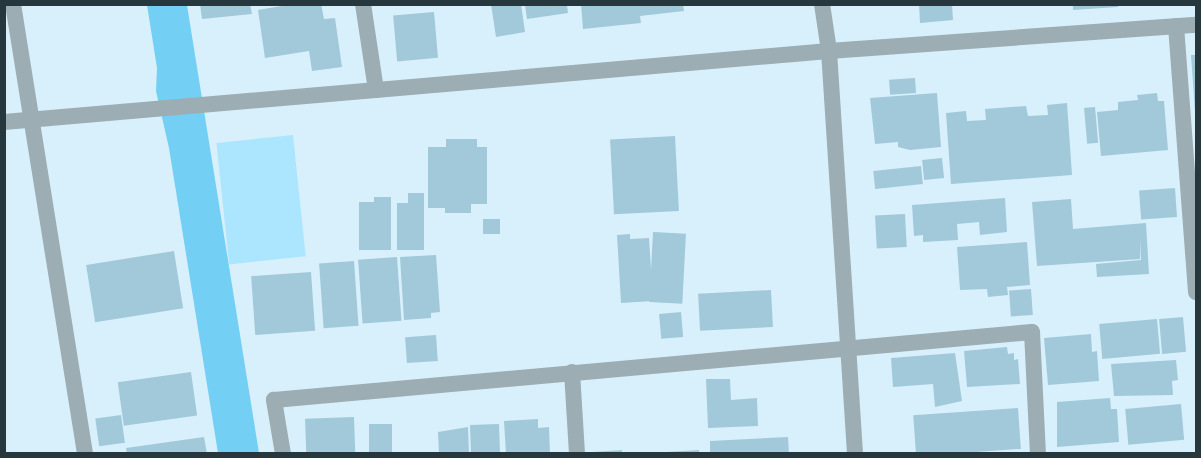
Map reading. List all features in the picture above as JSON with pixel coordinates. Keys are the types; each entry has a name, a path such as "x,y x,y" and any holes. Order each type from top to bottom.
{"street":[{"path":"13,4 85,453"},
{"path":"363,4 376,90"},
{"path":"822,4 829,51 855,453"},
{"path":"4,122 829,51 1197,25"},
{"path":"1176,26 1197,292"},
{"path":"283,453 274,400 848,346 1032,332 1038,453"},
{"path":"572,372 577,453"}],"shaded area":[{"path":"147,5 187,5 259,453 218,453 169,148 156,91 157,68"},
{"path":"293,135 306,256 229,264 216,143"}],"building":[{"path":"200,4 250,4 252,14 202,19"},
{"path":"293,4 321,4 324,19 335,18 342,67 312,71 309,51 265,58 258,10"},
{"path":"491,4 521,4 525,32 496,37"},
{"path":"581,4 683,4 684,11 640,16 641,23 583,29"},
{"path":"919,4 952,4 953,20 920,23"},
{"path":"1073,4 1118,4 1118,7 1073,10"},
{"path":"525,5 567,5 568,13 527,19"},
{"path":"434,12 438,58 397,61 393,16"},
{"path":"1191,55 1196,55 1196,112 1195,112"},
{"path":"915,78 916,93 890,95 889,80"},
{"path":"937,93 941,147 910,150 898,147 898,142 875,144 870,98"},
{"path":"1157,93 1158,101 1164,101 1168,150 1101,156 1097,112 1118,110 1118,102 1138,100 1137,95"},
{"path":"1067,103 1072,175 951,184 946,113 966,111 967,121 986,120 985,109 1026,106 1028,116 1048,115 1047,105"},
{"path":"1095,107 1098,143 1087,144 1084,108"},
{"path":"675,136 679,211 614,214 610,139"},
{"path":"446,139 477,139 477,147 487,147 487,204 471,204 471,213 445,213 445,208 428,208 428,147 446,147"},
{"path":"942,158 944,178 924,180 922,160"},
{"path":"921,166 923,184 875,189 873,171"},
{"path":"1175,188 1177,217 1141,219 1139,191"},
{"path":"408,193 424,193 424,250 397,250 397,203 408,203"},
{"path":"374,197 391,197 391,250 359,250 359,202 374,202"},
{"path":"1005,198 1007,232 980,235 979,222 957,224 958,240 923,242 923,235 914,236 912,205"},
{"path":"1071,199 1073,229 1146,223 1149,274 1097,277 1096,264 1141,260 1140,239 1140,259 1037,266 1032,202"},
{"path":"905,214 907,247 877,249 875,216"},
{"path":"483,219 500,219 500,234 483,234"},
{"path":"653,232 686,234 682,304 649,302"},
{"path":"630,234 630,239 649,238 653,301 621,303 617,235"},
{"path":"1027,242 1030,285 1007,287 1008,295 988,297 987,289 960,290 957,247"},
{"path":"174,251 183,308 95,322 86,265"},
{"path":"436,255 440,312 431,313 431,318 404,320 400,257"},
{"path":"397,257 401,321 363,324 358,260"},
{"path":"354,261 359,326 324,328 319,263"},
{"path":"311,272 315,331 255,335 251,276"},
{"path":"1031,289 1033,315 1011,316 1009,291"},
{"path":"771,290 773,327 700,331 698,294"},
{"path":"681,312 683,337 661,339 659,314"},
{"path":"1183,317 1186,352 1162,354 1159,319"},
{"path":"1157,319 1160,354 1102,359 1099,324"},
{"path":"1091,334 1092,352 1097,351 1099,381 1048,385 1044,338"},
{"path":"436,335 438,361 407,363 405,337"},
{"path":"1007,347 1008,354 1014,353 1014,360 1018,359 1020,384 967,387 964,351"},
{"path":"955,353 962,401 935,407 933,384 893,387 891,358"},
{"path":"1176,360 1178,380 1172,381 1173,395 1114,396 1111,364"},
{"path":"191,372 197,416 124,426 118,382"},
{"path":"706,379 730,379 731,400 757,398 758,426 708,428"},
{"path":"1110,398 1111,409 1117,409 1119,442 1057,447 1057,402"},
{"path":"1181,404 1184,440 1128,445 1125,409"},
{"path":"1018,408 1021,449 916,454 913,415"},
{"path":"121,415 125,443 99,446 95,419"},
{"path":"354,417 355,454 306,454 305,419"},
{"path":"538,419 538,428 549,427 550,454 506,454 504,421"},
{"path":"369,424 392,424 392,454 369,454"},
{"path":"499,424 500,454 471,454 470,425"},
{"path":"468,427 469,454 439,454 438,432"},
{"path":"204,437 207,454 127,454 126,448"},
{"path":"788,437 789,454 710,454 710,441"},
{"path":"622,450 622,454 593,454 593,452"},
{"path":"699,450 699,454 666,454 666,452"}]}
